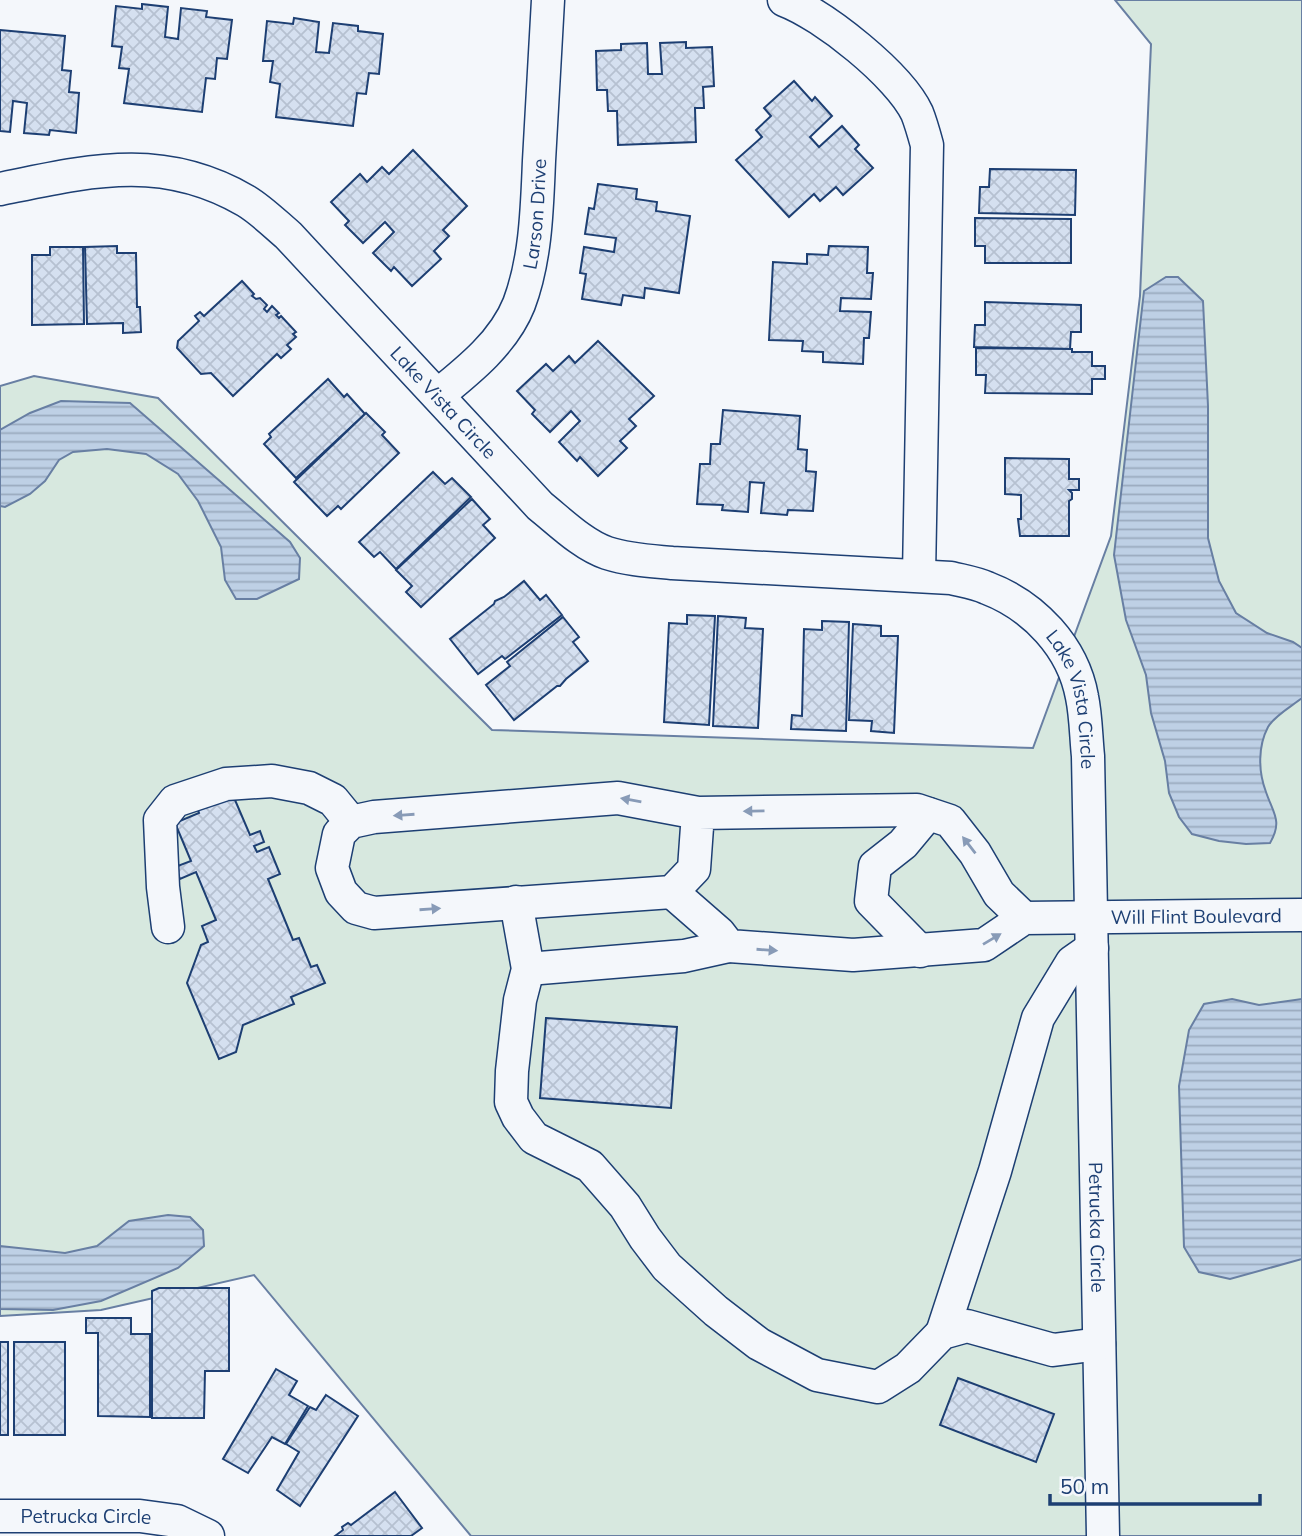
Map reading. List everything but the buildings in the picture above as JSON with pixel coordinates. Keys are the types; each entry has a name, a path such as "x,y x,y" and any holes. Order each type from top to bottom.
{"street":[{"name":"Larson Drive","path":"438,395 470,369 498,339 519,305 529,268 536,215 548,0"},
{"path":"784,0 822,22 877,63 899,87 916,113 927,145 919,575"},
{"name":"Lake Vista Circle","path":"0,189 101,170 137,168 173,173 214,185 249,202 288,235 540,506 570,531 605,552 672,564 951,578 987,588 1022,606 1050,631 1072,663 1082,697 1088,756 1091,933"},
{"path":"168,928 160,820 176,802 226,784 272,782 309,788 333,800 351,822"},
{"path":"528,969 684,956 729,947 853,955 984,945 1024,918 999,894 975,853 950,821 917,810 897,808 698,813 618,798 374,817 351,822 339,834 332,868 341,892 356,908 374,913 672,892 694,869 698,813"},
{"path":"920,951 871,901 875,866 903,844 928,814"},
{"path":"672,892 719,933 729,947"},
{"path":"516,902 528,969 520,1000 512,1071 511,1102 518,1117 534,1138 590,1166 625,1206 667,1267 758,1344 817,1375 878,1387 908,1368 942,1333 995,1171 1038,1018 1091,933"},
{"name":"Will Flint Boulevard","path":"1024,918 1091,933 1302,915"},
{"name":"Petrucka Circle","path":"1091,933 1102,1536"},
{"path":"942,1333 967,1326 1053,1350 1099,1344"},
{"name":"Petrucka Circle","path":"0,1516 140,1516 177,1521 208,1536"}],"shaded area":[{"path":"1115,0 1302,0 1302,1536 471,1536 254,1275 101,1310 0,1316 0,386 34,376 158,398 492,730 1033,748 1111,536 1140,296 1151,44"}],"water":[{"path":"1166,277 1178,277 1203,301 1208,406 1208,538 1219,581 1236,613 1267,633 1302,648 1302,698 1271,723 1261,750 1262,776 1276,823 1270,843 1219,841 1192,834 1179,817 1169,793 1165,761 1151,713 1146,675 1126,620 1114,555 1144,291"},
{"path":"61,401 130,403 290,542 300,558 299,579 257,599 236,599 225,580 221,547 198,501 178,474 146,454 107,449 73,452 59,460 45,481 30,494 5,507 0,506 0,430 30,413"},
{"path":"1232,999 1259,1005 1302,999 1302,1259 1230,1279 1199,1272 1184,1247 1179,1086 1189,1030 1204,1004"},
{"path":"168,1215 190,1217 203,1230 204,1246 178,1268 101,1301 53,1310 0,1309 0,1246 65,1253 97,1246 129,1221"}]}
